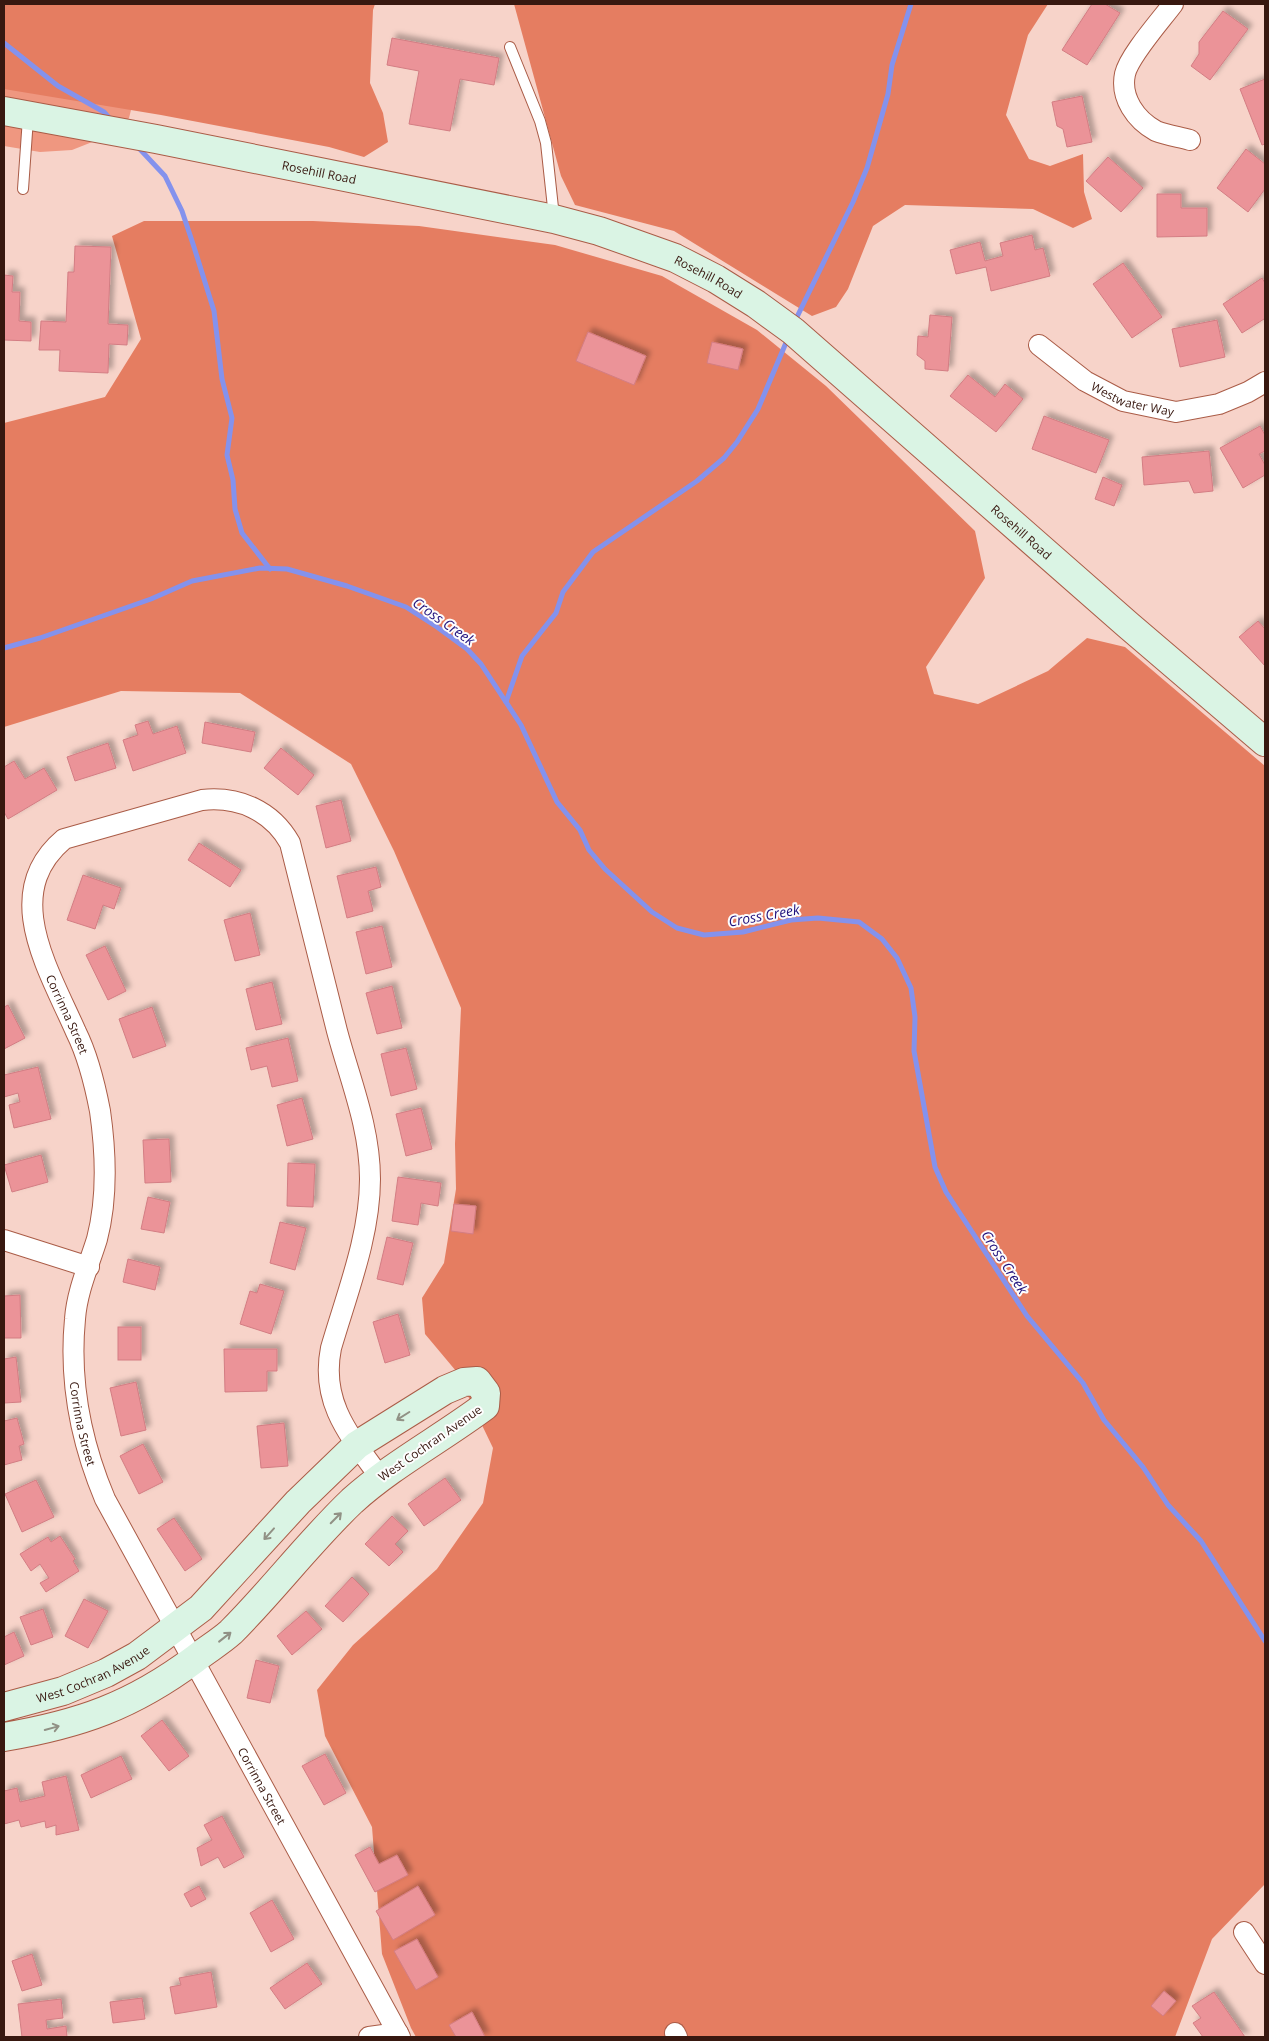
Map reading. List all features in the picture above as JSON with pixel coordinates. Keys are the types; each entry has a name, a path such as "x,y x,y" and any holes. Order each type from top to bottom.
{"main road":[{"name":"Rosehill Road","path":"16,113 554,219 632,241 675,258 716,279 756,304 793,331 1128,625 1265,742"},
{"name":"West Cochran Avenue","path":"4,1707 63,1691 106,1673 137,1656 201,1608 298,1502 357,1445 445,1390 464,1382 477,1381 486,1393 484,1406 380,1477 326,1527 229,1633 165,1681 135,1698 92,1716 47,1729 4,1737"}],"street":[{"path":"1173,4 1134,56 1125,73 1126,91 1129,104 1138,118 1157,131 1190,140"},
{"name":"Westwater Way","path":"1039,345 1085,381 1123,401 1176,412 1219,404 1248,392 1265,382"},
{"name":"Corrinna Street","path":"380,1477 343,1426 333,1405 328,1382 328,1359 366,1224 370,1178 368,1143 337,1032 290,843 284,833 268,816 248,805 220,799 202,800 75,835 55,846 32,872 23,905 26,928 79,1037 99,1109 104,1144 103,1202 97,1236 79,1295 75,1318 74,1353 77,1399 82,1434 92,1467 105,1499 399,2035"},
{"path":"4,1240 88,1267"},
{"path":"1244,1932 1265,1964"},
{"path":"369,2037 399,2035"}],"lane":[{"path":"510,47 540,122 546,143 554,219"},
{"path":"16,113 23,189"}],"shaded area":[{"path":"4,4 134,98 129,118 115,133 72,150 40,152 4,146"},
{"path":"4,4 375,4 373,10 370,83 383,113 388,142 364,157 329,147 161,115 4,89"},
{"path":"514,4 1048,4 1028,35 1006,115 1029,159 1050,166 1083,154 1084,192 1092,219 1073,228 1033,209 905,205 873,226 848,289 836,307 812,316 674,231 575,205 561,176"},
{"path":"144,221 313,221 419,226 555,245 662,276 757,330 826,386 975,531 985,578 926,667 934,694 978,704 1048,671 1087,638 1125,647 1265,766 1265,1884 1212,1939 1175,2037 416,2037 382,1954 372,1827 325,1736 317,1690 353,1645 437,1569 483,1503 493,1448 456,1371 425,1334 422,1298 444,1263 456,1189 455,1144 461,1008 394,851 351,764 240,693 121,691 4,727 4,423 105,397 141,339 112,236"}],"building":[{"path":"1092,4 1105,4 1120,13 1087,65 1062,50"},
{"path":"1223,11 1248,29 1210,80 1191,66 1199,54 1199,42"},
{"path":"392,38 499,58 494,85 460,79 450,131 409,124 419,71 387,65"},
{"path":"1265,79 1265,144 1262,145 1240,89"},
{"path":"1082,96 1092,142 1067,147 1063,129 1057,126 1052,102"},
{"path":"1246,149 1265,164 1265,189 1248,212 1217,188"},
{"path":"1108,157 1143,188 1121,212 1086,181"},
{"path":"1157,194 1181,194 1181,208 1207,208 1207,236 1157,237"},
{"path":"1032,235 1035,250 1043,248 1050,276 991,291 986,267 956,274 950,250 980,242 985,261 1003,256 1000,243"},
{"path":"75,246 111,247 108,324 128,325 127,345 109,344 108,373 59,371 60,350 39,350 41,321 66,322 68,272 74,272"},
{"path":"1123,263 1162,317 1132,338 1093,284"},
{"path":"4,275 13,276 12,292 20,292 19,321 31,322 31,341 4,340"},
{"path":"1262,278 1265,283 1265,321 1264,319 1242,333 1223,304"},
{"path":"930,315 952,317 948,371 925,369 925,361 917,355 918,336 928,337"},
{"path":"1217,320 1225,357 1180,367 1172,329"},
{"path":"588,332 646,356 634,385 576,361"},
{"path":"712,342 743,349 738,370 707,363"},
{"path":"968,375 995,397 1005,384 1023,399 996,432 950,396"},
{"path":"1044,416 1109,440 1096,473 1032,449"},
{"path":"1260,426 1265,435 1265,451 1259,454 1265,465 1265,475 1243,488 1220,448"},
{"path":"1209,451 1213,491 1194,493 1189,481 1144,485 1142,457"},
{"path":"1103,477 1122,485 1114,506 1095,499"},
{"path":"1258,621 1265,629 1265,666 1239,637"},
{"path":"148,721 153,734 177,726 186,753 133,771 123,740 138,735 135,725"},
{"path":"205,722 255,732 251,752 202,743"},
{"path":"108,743 116,768 75,781 67,757"},
{"path":"281,748 314,775 298,795 264,768"},
{"path":"14,761 25,779 44,768 57,790 8,819 4,812 4,767"},
{"path":"341,800 351,841 326,848 316,806"},
{"path":"199,843 241,870 230,887 188,860"},
{"path":"376,867 381,887 368,891 373,911 347,918 337,876"},
{"path":"83,875 121,888 114,909 103,905 95,929 67,920"},
{"path":"250,913 260,955 235,961 224,920"},
{"path":"382,926 392,967 366,974 356,932"},
{"path":"105,946 126,991 108,1000 86,955"},
{"path":"272,982 282,1024 256,1030 246,989"},
{"path":"392,986 402,1028 377,1034 366,993"},
{"path":"8,1005 25,1038 4,1049 4,1007"},
{"path":"152,1007 166,1046 133,1058 119,1019"},
{"path":"288,1038 298,1081 272,1087 267,1066 251,1070 246,1048"},
{"path":"406,1048 417,1089 391,1096 381,1054"},
{"path":"38,1067 51,1119 14,1128 9,1105 20,1102 18,1093 4,1097 4,1075"},
{"path":"302,1098 313,1139 287,1146 277,1105"},
{"path":"421,1108 432,1149 406,1156 396,1114"},
{"path":"169,1139 171,1182 145,1183 143,1140"},
{"path":"41,1155 48,1182 12,1192 4,1165"},
{"path":"288,1163 315,1164 313,1207 287,1206"},
{"path":"398,1177 441,1183 438,1206 421,1203 418,1225 392,1221"},
{"path":"148,1197 170,1202 164,1233 141,1229"},
{"path":"454,1204 476,1206 473,1234 451,1231"},
{"path":"280,1222 306,1228 295,1270 270,1263"},
{"path":"387,1237 413,1243 403,1285 377,1279"},
{"path":"128,1259 160,1267 155,1290 123,1282"},
{"path":"260,1284 284,1291 271,1334 240,1324 250,1291 257,1293"},
{"path":"20,1295 21,1338 4,1338 4,1296"},
{"path":"398,1314 410,1355 385,1363 373,1322"},
{"path":"118,1327 141,1327 141,1360 118,1360"},
{"path":"224,1349 277,1349 277,1371 267,1371 267,1391 225,1392"},
{"path":"16,1357 21,1402 4,1403 4,1359"},
{"path":"136,1382 146,1430 121,1436 110,1388"},
{"path":"17,1418 24,1444 19,1446 22,1460 4,1465 4,1421"},
{"path":"284,1423 288,1466 261,1468 257,1426"},
{"path":"143,1444 163,1482 139,1494 120,1456"},
{"path":"445,1478 461,1500 424,1526 408,1504"},
{"path":"36,1480 54,1517 22,1532 5,1494"},
{"path":"392,1516 408,1531 395,1544 403,1552 389,1566 365,1544"},
{"path":"174,1518 202,1559 185,1571 157,1529"},
{"path":"60,1536 75,1559 73,1561 79,1571 46,1592 40,1583 49,1578 40,1564 31,1571 20,1554 48,1537 51,1542"},
{"path":"352,1577 369,1594 343,1622 325,1606"},
{"path":"84,1599 108,1611 88,1648 65,1636"},
{"path":"43,1609 53,1637 31,1645 20,1617"},
{"path":"306,1611 322,1629 292,1655 277,1636"},
{"path":"14,1632 24,1656 4,1665 4,1637"},
{"path":"256,1660 279,1666 270,1703 247,1698"},
{"path":"162,1720 189,1756 169,1771 141,1736"},
{"path":"325,1754 346,1793 324,1805 302,1766"},
{"path":"121,1756 132,1779 91,1798 81,1775"},
{"path":"66,1776 79,1830 56,1835 56,1825 46,1828 45,1821 21,1827 19,1820 4,1824 4,1791 17,1788 20,1802 45,1796 42,1782"},
{"path":"222,1816 244,1857 224,1868 218,1857 201,1866 197,1848 212,1840 204,1825"},
{"path":"370,1847 379,1864 397,1855 408,1875 375,1892 355,1855"},
{"path":"199,1886 206,1899 191,1907 184,1894"},
{"path":"418,1886 435,1915 393,1940 376,1911"},
{"path":"272,1900 294,1939 271,1952 250,1913"},
{"path":"417,1939 438,1977 416,1990 394,1951"},
{"path":"32,1954 42,1985 22,1991 12,1961"},
{"path":"307,1963 322,1984 285,2009 270,1988"},
{"path":"211,1972 217,2007 175,2014 170,1987 181,1985 179,1978"},
{"path":"1164,1991 1176,2001 1163,2016 1151,2006"},
{"path":"1214,1992 1245,2037 1203,2037 1193,2023 1201,2018 1192,2006"},
{"path":"142,1998 145,2019 113,2023 110,2002"},
{"path":"61,1999 63,2018 46,2020 47,2029 66,2026 67,2037 22,2037 18,2004"},
{"path":"472,2012 485,2037 456,2037 449,2025"}],"waterway":[{"path":"795,321 853,202 867,168 888,94 892,65 911,4"},
{"path":"4,43 58,86 104,112 111,120"},
{"path":"136,145 165,176 182,211 194,247 214,311 222,379 232,418 227,455 233,480 235,509 242,533 270,569"},
{"path":"506,702 522,656 556,613 563,592 593,552 697,481 724,458 737,442 758,409 788,338"},
{"name":"Cross Creek","path":"4,648 40,638 151,599 192,581 260,568 287,569 347,586 406,607 467,649 481,664 521,725 557,802 580,830 589,850 605,869 652,912 677,928 704,935 743,932 791,920 818,918 859,922 882,939 897,958 911,988 915,1017 914,1051 935,1167 946,1192 1027,1316 1083,1383 1104,1420 1143,1467 1168,1505 1201,1541 1265,1641"}]}
